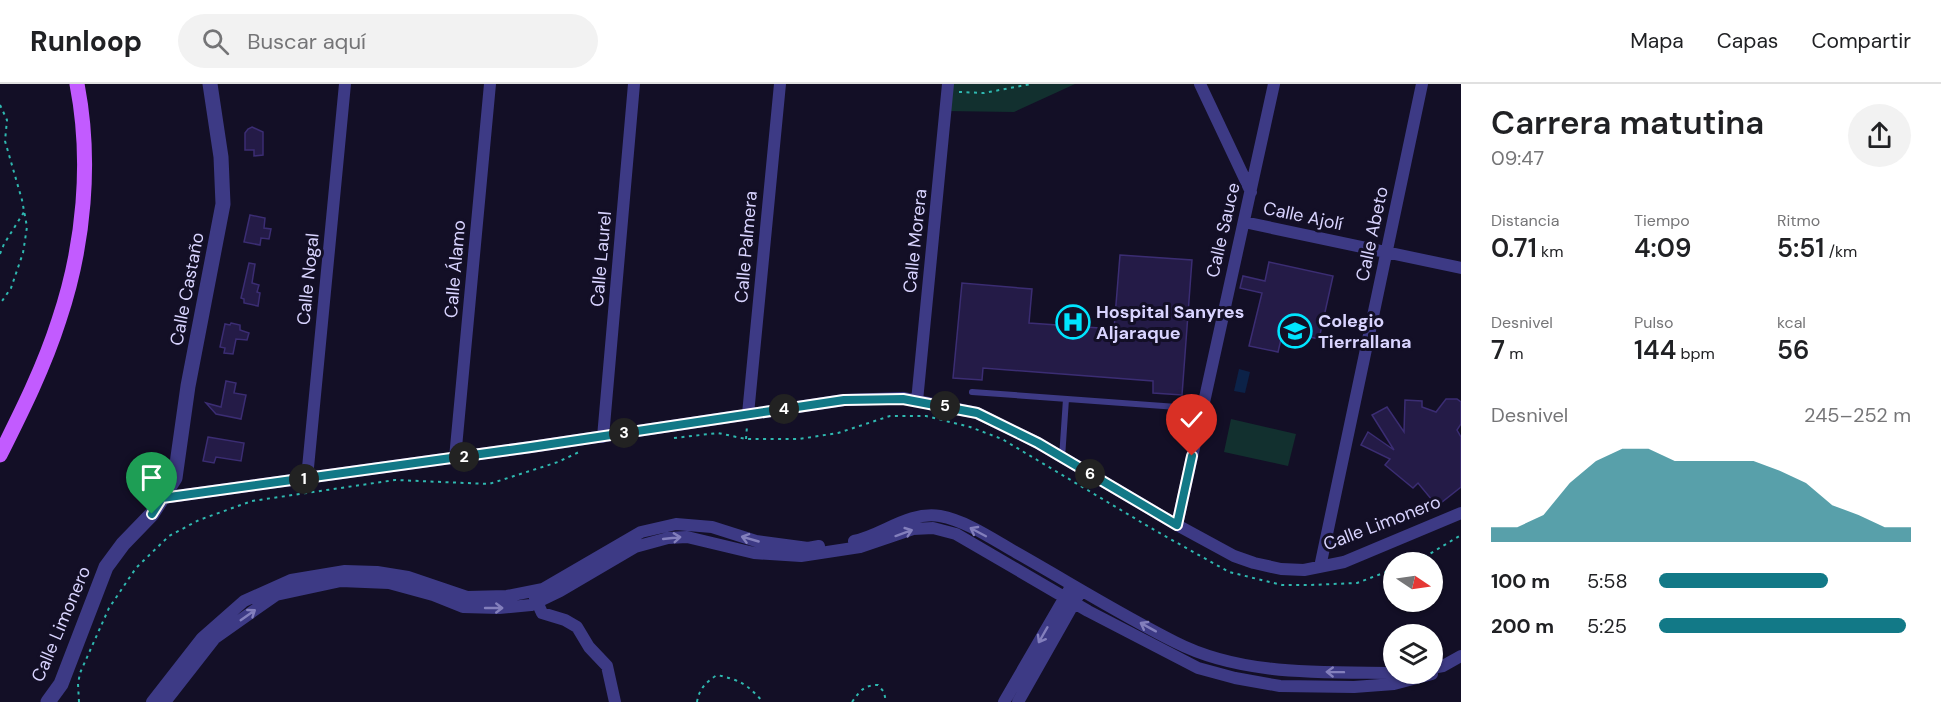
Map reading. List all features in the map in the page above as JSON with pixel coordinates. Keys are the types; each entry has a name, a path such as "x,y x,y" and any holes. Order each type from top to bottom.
{"main road":[{"path":"0,455 44,362 71,281 80,232 84,182 83,135 77,84"}],"street":[{"name":"Calle Castaño","path":"162,498 175,478 188,386 223,204 221,157 210,84"},
{"name":"Calle Nogal","path":"307,478 345,84"},
{"name":"Calle Álamo","path":"455,458 490,84"},
{"name":"Calle Laurel","path":"603,436 634,84"},
{"name":"Calle Palmera","path":"748,414 780,84"},
{"path":"1200,84 1251,192"},
{"name":"Calle Sauce","path":"1177,525 1274,84"},
{"name":"Calle Abeto","path":"1320,567 1422,84"},
{"name":"Calle Morera","path":"917,401 948,88"},
{"name":"Calle Ajolí","path":"1244,222 1461,268"},
{"name":"Calle Limonero","path":"54,699 106,567 123,544 152,514 162,498 455,458 844,400 903,399 977,413 1038,443 1234,556 1281,569 1304,570 1344,561 1461,513"},
{"path":"165,702 215,638 276,595 341,581 389,583 434,595 463,607 499,608 531,605 534,597 543,590 641,532 676,524 712,527 756,541 808,548 857,541 910,518 939,516 962,524 1177,643 1227,661 1295,671 1383,673"},
{"path":"152,702 202,638 244,601 291,580 345,571 377,572 408,577 467,597 534,597 560,591 635,548 668,538 687,537 754,553 801,556 860,547 914,529 933,528 956,534 1069,600 1198,668 1234,678 1280,686 1354,687 1394,684"},
{"path":"1004,702 1077,587"},
{"path":"534,597 542,613 565,620 576,627 589,647 607,666 615,702"},
{"path":"1018,702 1069,600"},
{"path":"1443,666 1461,656"},
{"path":"1443,669 1461,663"}],"lane":[{"path":"972,392 1177,407"},
{"path":"1062,458 1066,399"}],"path":[{"path":"948,88 984,93 1031,84"},
{"path":"0,105 7,120 5,141 27,227 11,288 0,304"},
{"path":"0,254 24,212"},
{"path":"666,439 718,433 746,439 799,440 838,433 890,416 926,416 970,427 1002,439 1229,572 1282,585 1358,583 1383,573"},
{"path":"80,702 78,684 80,673 109,608 136,568 169,536 199,520 252,501 395,480 489,484 584,451"},
{"path":"1433,552 1461,535"},
{"path":"697,702 705,682 717,675 748,685 763,702"},
{"path":"852,702 860,690 868,685 878,685 884,692 886,702"}],"green space":[{"path":"948,84 1075,84 1014,112 945,111"},
{"path":"1231,419 1296,434 1288,466 1224,452"}],"water":[{"path":"1239,369 1250,372 1245,393 1234,391"}],"building":[{"path":"252,127 263,132 263,155 254,156 254,150 245,150 245,133"},
{"path":"250,215 265,218 264,228 271,229 269,239 261,238 260,245 244,242"},
{"path":"1120,255 1192,260 1182,395 1153,393 1153,381 983,368 982,380 953,378 962,283 1032,289 1029,323 1114,329"},
{"path":"1269,262 1333,276 1319,339 1283,331 1278,352 1249,346 1262,293 1240,288 1243,276 1265,281"},
{"path":"249,263 255,264 252,283 259,285 258,306 244,303 244,299 241,298"},
{"path":"231,323 240,325 240,330 249,333 247,340 236,339 233,354 224,353 225,348 220,347 225,324 230,325"},
{"path":"226,381 236,383 234,393 246,395 241,419 216,414 206,403 221,407"},
{"path":"1446,399 1457,399 1461,402 1461,424 1457,430 1461,437 1461,487 1437,506 1418,483 1413,488 1385,465 1390,459 1361,445 1368,432 1394,450 1372,415 1387,407 1404,432 1405,400 1422,401 1422,407 1436,412"},
{"path":"208,437 244,443 241,461 216,457 214,463 203,461"}],"place":[{"name":"Hospital Sanyres Aljaraque","path":"1073,322"},
{"name":"Colegio Tierrallana","path":"1295,331"}],"route":[{"path":"152,514 162,498 531,447 844,400 903,399 977,413 1038,443 1177,525 1192,456"}]}
